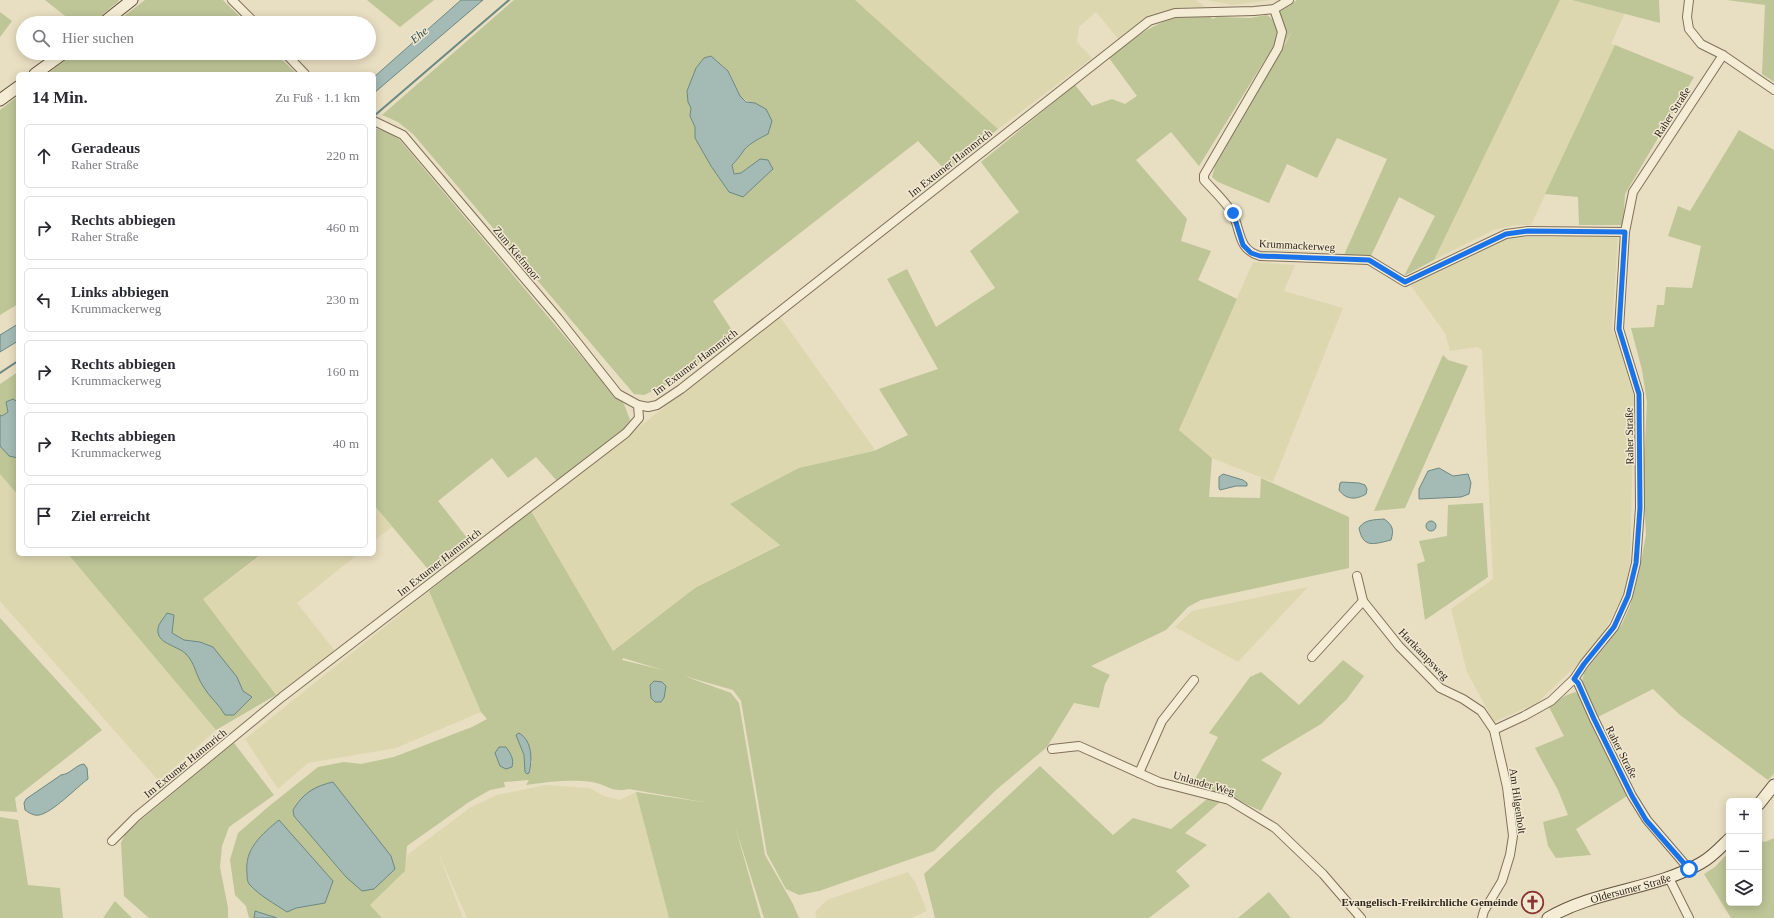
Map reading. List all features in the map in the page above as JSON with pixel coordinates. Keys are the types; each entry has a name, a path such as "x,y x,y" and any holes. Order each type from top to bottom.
{"main road":[{"path":"112,16 132,0"},
{"path":"39,72 55,60"},
{"path":"0,100 16,88"},
{"path":"1762,800 1774,785"},
{"name":"Oldersumer Straße","path":"1548,918 1585,902 1669,878 1710,857 1726,842"}],"street":[{"path":"232,0 248,16"},
{"path":"1274,9 1289,0"},
{"path":"1689,0 1687,17 1689,29 1701,44 1723,55 1774,90"},
{"name":"Krummackerweg","path":"1274,9 1282,32 1278,48 1204,175 1204,180 1227,204 1233,213 1243,245 1251,253 1260,256 1369,260 1405,282 1506,234 1528,231 1625,232"},
{"name":"Im Extumer Hammrich","path":"112,841 136,817 282,697 626,433 639,418 638,405 648,407 657,405 680,389 1149,21 1175,13 1274,9"},
{"name":"Raher Straße","path":"1689,869 1646,820 1632,796 1578,683 1574,679 1584,664 1614,627 1628,596 1636,563 1640,508 1639,394 1619,329 1625,232 1633,192 1723,55"},
{"path":"292,60 304,72"},
{"name":"Zum Kiefmoor","path":"377,123 403,135 558,318 618,394 638,405"},
{"name":"Hartkampsweg","path":"1357,576 1363,601 1399,646 1440,688 1463,699 1481,711 1494,730"},
{"path":"1312,657 1363,601"},
{"path":"1494,730 1551,701 1574,679"},
{"path":"1139,773 1162,721 1194,680"},
{"name":"Am Hilgenholt","path":"1482,918 1484,911 1502,881 1510,855 1513,836 1507,787 1494,730"},
{"name":"Unlander Weg","path":"1052,749 1080,746 1159,782 1229,800 1275,828 1323,874 1361,918"},
{"path":"1669,878 1689,918"}],"shaded area":[{"path":"855,0 1196,0 1205,7 1178,8 1147,17 1119,40 1096,12 1079,27 1077,42 1092,58 998,129"},
{"path":"1207,0 1271,0 1233,5"},
{"path":"1560,0 1572,0 1625,13 1611,44 1615,45 1531,225 1515,225 1494,230 1434,260"},
{"path":"1508,237 1618,237 1612,327 1613,333 1617,337 1634,397 1630,563 1624,594 1606,628 1581,661 1537,703 1494,722 1467,672 1451,609 1493,579 1482,350 1477,347 1450,351 1445,333 1411,286 1413,282"},
{"path":"1253,262 1295,265 1284,291 1343,308 1273,482 1214,459 1179,430"},
{"path":"780,317 876,451 730,504 780,544 695,588 612,651 531,511"},
{"path":"0,474 16,493 16,556 70,556 216,730 159,781 0,601"},
{"path":"376,507 392,527 376,539"},
{"path":"258,556 356,556 297,603 335,651 276,695 203,599"},
{"path":"1308,587 1238,662 1175,627 1192,611"},
{"path":"429,591 481,712 396,748 308,763 278,789 245,739"},
{"path":"546,785 589,788 604,796 620,800 636,792 669,918 467,918 437,850 463,918 382,918 370,905 405,871 407,855 471,807 497,795"},
{"path":"908,872 916,884 927,911 911,918 817,918 815,912 827,900"}],"green space":[{"path":"45,0 119,1 101,16 65,16"},
{"path":"145,0 223,0 239,16 124,16"},
{"path":"367,0 434,0 400,27"},
{"path":"514,0 855,0 998,129 947,172 918,141 713,301 737,338 666,385 644,395 634,394 413,134 398,122 382,115","holes":["711,56 728,71 740,96 743,99 755,103 768,134 749,145 732,165 734,174 741,173 749,168 729,192 711,166 695,138 695,127 690,116 691,108 687,91 696,68 704,58"]},
{"path":"1297,0 1560,0 1434,260 1404,276 1435,216 1399,197 1370,258 1344,255 1387,159 1337,138 1317,178 1287,164 1269,203 1218,182 1212,177 1215,166 1294,28 1282,47 1282,20 1279,11"},
{"path":"1572,0 1659,0 1660,23"},
{"path":"1727,0 1774,0 1774,82 1762,74 1765,5"},
{"path":"0,12 12,21 0,37"},
{"path":"1267,15 1271,18 1277,26 1276,42 1199,166 1171,132 1136,160 1187,219 1181,241 1211,251 1198,280 1237,299 1179,430 1212,458 1209,497 1260,498 1261,478 1349,517 1349,568 1201,600 1188,607 1166,630 1091,666 1110,675 1105,684 1099,708 1074,703 1047,747 996,790 934,851 819,891 799,895 786,889 767,854 741,701 733,690 684,676 731,693 739,703 765,855 793,904 799,918 764,918 735,826 761,918 669,918 636,792 709,803 629,789 618,790 592,782 568,781 526,785 529,780 504,782 505,787 490,790 469,802 407,846 405,871 370,905 382,918 277,918 255,911 254,918 249,918 246,906 235,895 230,860 238,833 268,807 318,767 344,762 361,764 394,757 472,727 487,719 481,712 429,591 531,511 613,651 695,588 780,545 730,504 799,468 874,451 908,435 879,389 938,369 887,279 907,269 936,327 995,288 970,251 1019,212 981,162 1075,85 1092,106 1112,99 1125,104 1137,96 1109,58 1149,29 1176,18 1193,16 1211,17 1212,19 1217,17 1250,18","holes":["623,658 663,670 622,660","516,735 532,762 525,772 524,755","307,794 346,877 294,816 293,810 298,802","263,834 325,903 296,908 287,912 246,863 252,847"]},
{"path":"1615,45 1694,77 1625,194 1623,225 1579,225 1578,197 1545,194"},
{"path":"66,60 282,60 295,72 50,72"},
{"path":"16,98 16,305 0,315 0,110"},
{"path":"376,129 387,132 399,139 597,375 624,404 630,420 623,430 557,481 536,457 508,478 492,458 438,501 472,544 432,574 376,507"},
{"path":"1739,130 1774,150 1774,774 1768,780 1680,715 1653,689 1598,717 1582,682 1584,673 1622,624 1630,606 1639,572 1646,535 1643,482 1647,402 1642,370 1631,328 1654,327 1657,305 1664,305 1666,287 1692,288 1701,246 1668,236 1678,206 1690,211"},
{"path":"1443,355 1448,360 1468,366 1405,508 1374,511"},
{"path":"16,373 16,493 0,474 0,384"},
{"path":"1483,503 1488,577 1425,620 1417,564 1425,561 1419,541 1447,536 1448,505"},
{"path":"70,556 259,556 203,599 276,695 216,730"},
{"path":"0,618 102,730 15,798 17,812 0,811"},
{"path":"1343,660 1364,676 1347,699 1321,724 1261,760 1282,773 1261,811 1231,797 1192,785 1218,737 1209,733 1250,677 1261,672 1299,705"},
{"path":"1575,692 1579,695 1627,796 1576,829 1591,855 1556,858 1548,846 1543,822 1568,815 1558,790 1535,748 1564,736 1549,707 1565,696"},
{"path":"234,743 274,795 229,827 222,846 220,867 228,908 228,918 149,918 124,896 121,843 125,834"},
{"path":"1040,766 1113,835 1133,818 1171,829 1207,799 1220,802 1185,833 1207,845 1176,871 1190,886 1149,918 935,918 924,874"},
{"path":"0,817 18,820 28,885 60,888 63,918 0,918"},
{"path":"1774,838 1774,918 1731,918 1704,874 1715,867 1726,855 1726,906 1762,906 1762,841 1765,842"},
{"path":"1269,892 1291,918 1238,918"},
{"path":"115,901 132,918 103,918"}],"water":[{"path":"461,0 483,0 376,91 376,75"},
{"path":"711,56 728,71 740,96 746,102 755,103 766,109 772,121 768,134 749,145 732,165 734,174 741,173 760,159 768,160 773,169 743,197 729,192 711,166 695,138 695,127 690,116 691,108 688,102 687,91 696,68 704,58"},
{"path":"16,325 16,342 0,352 0,335"},
{"path":"13,399 16,401 16,458 9,456 0,446 0,415 2,416 8,412 6,402"},
{"path":"1439,468 1453,476 1468,474 1471,483 1469,494 1461,497 1419,499 1419,489 1428,471"},
{"path":"1223,474 1243,480 1247,483 1247,486 1236,486 1220,490 1219,477"},
{"path":"1340,483 1359,483 1365,485 1367,489 1366,494 1355,498 1345,496 1339,490"},
{"path":"1384,519 1392,528 1391,540 1379,543 1366,542 1361,535 1359,528 1361,525 1367,521"},
{"path":"1429,521 1433,521 1435,522 1435,530 1429,531 1426,528 1426,524"},
{"path":"167,613 174,615 172,633 184,640 200,642 213,647 237,677 243,691 252,697 234,715 225,715 208,694 186,654 165,642 159,636 158,627"},
{"path":"654,681 662,682 666,686 664,698 661,702 655,702 651,698 650,685"},
{"path":"519,733 524,737 529,746 531,757 529,773 527,774 525,772 524,755 516,735"},
{"path":"499,747 506,747 511,754 513,764 512,767 506,769 500,766 495,753"},
{"path":"84,764 87,768 88,779 51,810 39,815 33,815 25,810 24,803 26,799 61,775 68,773"},
{"path":"333,782 391,856 395,869 374,889 362,891 346,877 294,816 293,810 305,795 315,788"},
{"path":"279,820 333,881 325,903 296,908 287,912 263,896 249,884 247,878 247,864 251,849 266,831"},
{"path":"255,911 277,918 254,918"}],"waterway":[{"path":"376,114 509,0"},
{"path":"0,373 16,362"}],"place":[{"name":"Evangelisch-Freikirchliche Gemeinde","path":"1533,902"}],"route":[{"path":"1233,213 1243,245 1251,253 1260,256 1369,260 1405,282 1506,234 1528,231 1625,232 1619,329 1639,394 1640,508 1636,563 1628,596 1614,627 1584,664 1574,679 1578,683 1632,796 1646,820 1689,869"}],"water label":[{"name":"Ehe","path":"419,35"}]}
